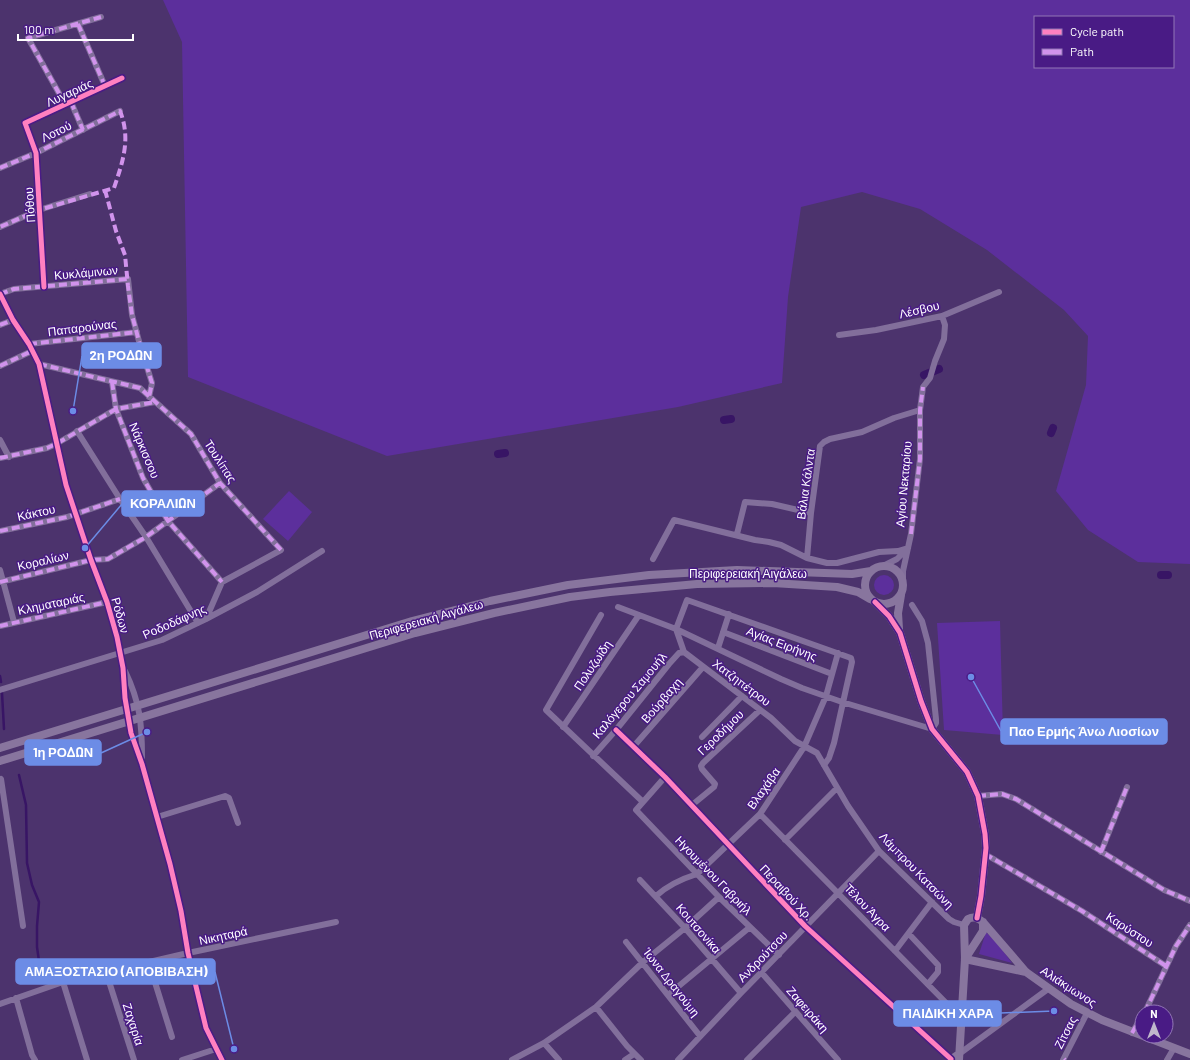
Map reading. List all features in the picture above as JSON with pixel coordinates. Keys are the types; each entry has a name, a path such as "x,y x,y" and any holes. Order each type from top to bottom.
{"main road":[{"path":"900,633 889,616 866,593 864,587 867,575 876,567 882,566 893,568 901,576 903,582 898,613 900,633 921,701 932,729 967,772 978,796 985,834 980,920 983,931 965,959"},
{"name":"Περιφερειακή Αιγάλεω","path":"0,748 412,621 490,600 568,585 609,579 697,572 772,571 852,574 871,570"},
{"name":"Περιφερειακή Αιγάλεω","path":"0,761 416,633 494,613 570,597 623,590 697,584 773,583 838,587 858,592 872,600"},
{"path":"872,600 881,604 887,604 898,598 902,592"},
{"path":"955,1058 961,1014 965,959 964,925 968,919 980,920"},
{"name":"Αλιάκμωνος","path":"980,920 1026,972 1071,1004 1087,1013 1132,1033 1190,1054"},
{"name":"Αλιάκμωνος","path":"965,959 1026,972"}],"street":[{"path":"83,130 28,38 101,17"},
{"path":"78,24 105,86"},
{"name":"Λυγαριάς","path":"25,123 122,78"},
{"name":"Λοτού","path":"0,168 36,153 120,111"},
{"name":"Πόθου","path":"25,123 36,153 44,287"},
{"path":"0,227 39,210 90,194"},
{"name":"Κυκλάμινων","path":"0,294 14,289 128,279 132,315 137,332"},
{"name":"Λέσβου","path":"839,335 876,330 942,316 999,292"},
{"name":"Ρόδων","path":"0,294 13,320 29,344 39,364 66,485 91,560 107,602 121,654 131,733 142,764 178,896 188,953 206,1028 222,1060"},
{"name":"Αγίου Νεκταρίου","path":"903,582 911,534 920,459 920,410 923,387 930,378 944,339 945,325 942,316"},
{"path":"0,325 13,320"},
{"path":"137,332 152,383 149,397"},
{"name":"Παπαρούνας","path":"29,344 137,332"},
{"path":"0,366 32,351"},
{"path":"39,364 112,382"},
{"name":"Τουλίπας","path":"112,382 140,388 191,434 220,484 281,550 222,582"},
{"name":"Νάρκισσου","path":"112,382 116,408 143,478 168,521 222,582"},
{"path":"0,458 46,448 56,444 116,408 154,402"},
{"name":"Βάλια Κάλντα","path":"807,558 811,513 820,446 830,439 862,432 894,418 920,410"},
{"path":"77,431 146,537 198,623"},
{"path":"0,440 9,457"},
{"name":"Κοραλίων","path":"2,582 91,560 108,559 146,537 220,484"},
{"name":"Κάκτου","path":"0,531 76,514 120,499"},
{"path":"737,534 745,502 772,504 811,513"},
{"name":"Περιφερειακή Αιγάλεω","path":"653,559 674,520 781,545 807,558 826,563 837,563 879,552 898,551 908,548"},
{"path":"882,566 897,559 908,548"},
{"name":"Ροδοδάφνης","path":"0,690 121,654 162,640 258,592 322,551"},
{"path":"0,570 14,622"},
{"path":"206,619 222,582"},
{"path":"684,652 676,629 687,600 851,658 852,662 834,743 829,758 824,765"},
{"name":"Κληματαριάς","path":"0,626 107,602"},
{"path":"618,607 676,629 781,679 842,702 932,729 936,724 936,718 928,643 922,621 912,605"},
{"path":"718,648 730,614"},
{"path":"601,615 546,710 643,802 665,777"},
{"name":"Πολυζωίδη","path":"563,727 639,615"},
{"name":"Αγίας Ειρήνης","path":"723,632 832,674"},
{"name":"Χατζηπέτρου","path":"684,652 771,718 795,741 804,747"},
{"name":"Καλόγερου Σαμουήλ","path":"593,756 669,664 679,653 684,652"},
{"name":"Βλαχάβα","path":"656,896 672,883 697,874 760,814 804,747 826,696 838,653"},
{"name":"Βούρβαχη","path":"634,746 703,667"},
{"name":"Ρόδων","path":"123,668 131,683 138,706 142,764"},
{"path":"702,737 742,696"},
{"name":"Γεροδήμου","path":"692,805 716,784 702,769 701,766 703,763 760,710"},
{"name":"Περαιβού Χρ.","path":"616,730 665,777 806,926 955,1058"},
{"name":"Λάμπρου Κατσώνη","path":"804,747 817,753 848,806 879,851 949,919 964,925"},
{"path":"0,780 23,926"},
{"path":"1101,852 1127,787"},
{"path":"785,840 837,788"},
{"path":"978,796 1002,794 1016,799 1164,890 1190,901"},
{"path":"157,817 225,796 229,798 238,823"},
{"name":"Ηγουμένου Γαβριήλ","path":"643,802 636,810 719,897 778,955"},
{"name":"Τέλου Άγρα","path":"760,814 955,1012 961,1014"},
{"name":"Ανδρούτσου","path":"678,1060 879,851"},
{"name":"Καρύστου","path":"985,854 1082,911 1166,966"},
{"name":"Κουτσονίκα","path":"640,880 685,928 741,993"},
{"path":"512,1060 544,1043 596,1007 642,963 685,928 719,897"},
{"path":"896,951 932,902"},
{"name":"Νικηταρά","path":"0,1004 63,982 188,953 336,922"},
{"path":"1149,1004 1176,946 1190,925"},
{"path":"668,995 750,927"},
{"path":"909,934 938,965 938,972 928,984"},
{"name":"Ίωνα Δραγούμη","path":"626,942 700,1036"},
{"path":"149,963 172,1037"},
{"name":"Ζαχαρία","path":"106,972 134,1060"},
{"name":"Ζαφειράκη","path":"761,972 838,1060"},
{"path":"63,982 87,1060"},
{"path":"955,1058 1048,989"},
{"path":"16,998 32,1055 35,1060"},
{"path":"596,1007 634,1054 641,1060"},
{"path":"747,1060 795,1012"},
{"name":"Ζίτσας","path":"1064,1060 1087,1013"},
{"path":"544,1043 559,1060"},
{"path":"1167,1060 1174,1048"},
{"path":"182,1060 216,1049"},
{"path":"626,1060 634,1054"}],"shaded area":[{"path":"163,0 1190,0 1190,564 1138,562 1088,530 1056,491 1086,385 1088,336 1064,310 987,250 920,209 862,192 801,207 788,297 782,383 678,407 387,456 188,377 182,42"},
{"path":"289,491 312,512 288,541 263,519"},
{"path":"884,575 891,578 894,585 891,592 884,595 877,592 874,585 877,578"},
{"path":"1000,621 1003,735 944,730 937,623"},
{"path":"986,932 998,944 1012,963 979,954"}],"waterway":[{"path":"924,375 939,369"},
{"path":"724,420 731,419"},
{"path":"1051,433 1053,428"},
{"path":"498,454 505,453"},
{"path":"1161,575 1168,575"},
{"path":"0,676 1,682"},
{"path":"2,693 4,729"},
{"path":"19,775 26,805 27,863 32,885 39,902 37,947 41,975"}],"marked path":[{"path":"65,104 28,38 101,17"},
{"path":"78,24 105,86"},
{"path":"71,102 83,130"},
{"path":"0,168 36,153 120,111 125,131 125,141 123,159 114,188 39,210 0,227"},
{"path":"105,190 116,231 125,255 132,315 152,383 149,397"},
{"path":"0,294 14,289 128,279"},
{"path":"0,325 13,320"},
{"path":"29,344 137,332"},
{"path":"0,366 32,351"},
{"path":"39,364 140,388 191,434 220,483 281,550"},
{"path":"112,382 116,409 143,478 168,521 222,582"},
{"path":"911,534 920,459 920,410 923,387"},
{"path":"0,458 47,448 116,409 155,402"},
{"path":"0,582 91,560 108,559 146,537 220,483"},
{"path":"0,531 67,517 120,499"},
{"path":"0,626 107,602"},
{"path":"1101,852 1127,787"},
{"path":"978,796 1002,794 1016,799 1164,890 1190,901"},
{"path":"985,854 1082,911 1166,966"},
{"path":"1149,1004 1176,946 1190,925"}],"cycle path":[{"path":"44,287 36,153 25,123 122,78"},
{"path":"0,294 13,320 29,344 39,364 66,485 91,560 107,602 117,637 123,668 125,698 131,733 142,764 170,864 181,911 188,953 206,1028 222,1060"},
{"path":"875,602 889,616 900,633 921,701 932,729 967,772 978,796 986,848 977,918"},
{"path":"616,730 665,777 805,926 951,1059"}],"place":[{"name":"2η ΡΟΔΩΝ","path":"73,411"},
{"name":"ΚΟΡΑΛΙΩΝ","path":"85,548"},
{"name":"Παο Ερμής Άνω Λιοσίων","path":"971,677"},
{"name":"1η ΡΟΔΩΝ","path":"147,732"},
{"name":"ΠΑΙΔΙΚΗ ΧΑΡΑ","path":"1054,1011"},
{"name":"ΑΜΑΞΟΣΤΑΣΙΟ (ΑΠΟΒΙΒΑΣΗ)","path":"234,1049"}]}
